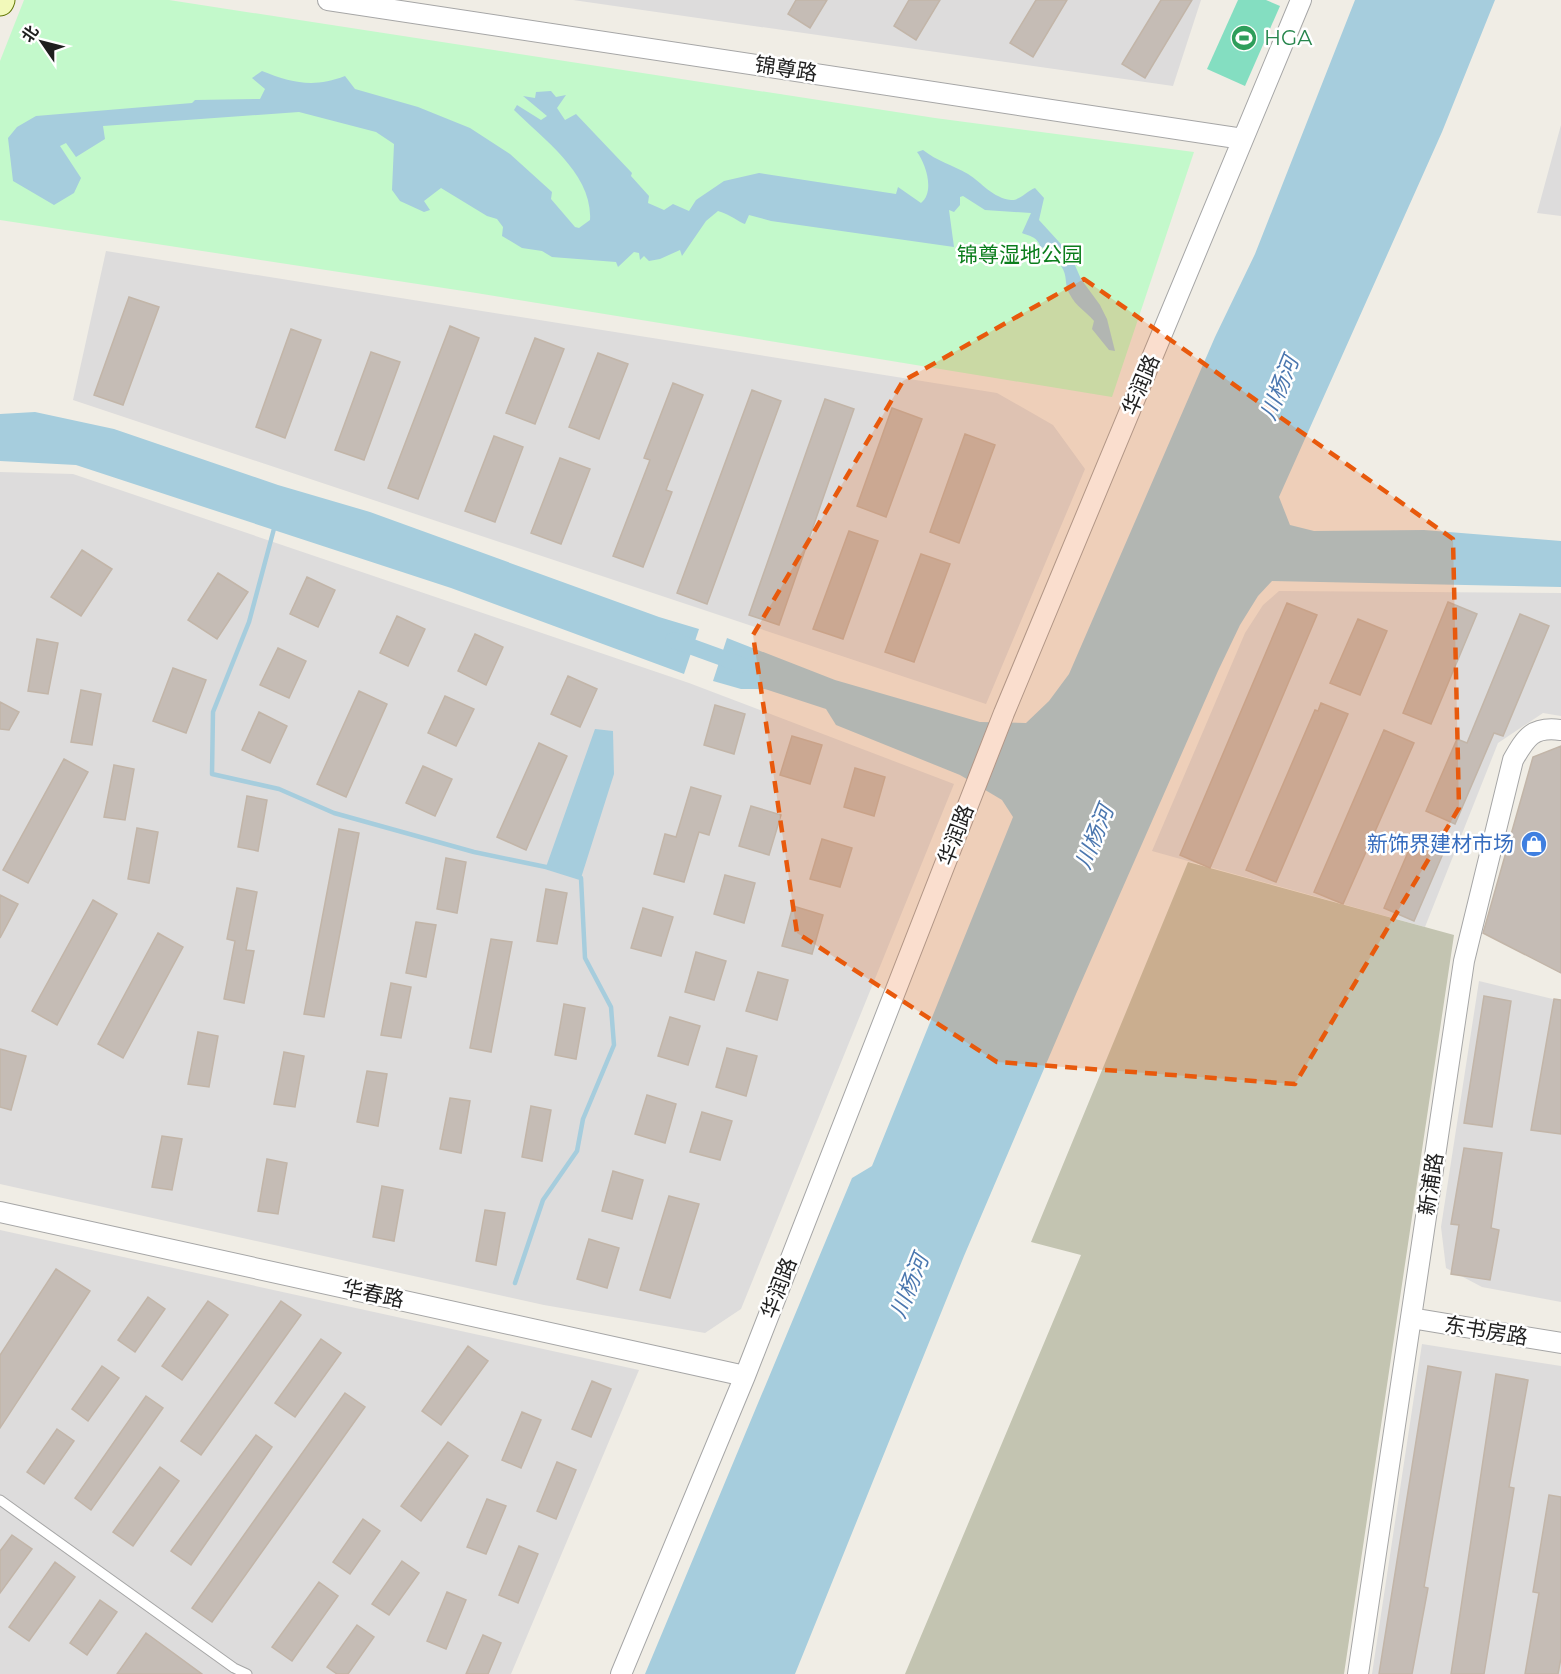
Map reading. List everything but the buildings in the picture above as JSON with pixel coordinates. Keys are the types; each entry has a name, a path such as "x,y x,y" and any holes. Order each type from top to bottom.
{"street":[{"name":"锦尊路","path":"328,0 1244,138"},
{"name":"华润路","path":"621,1674 745,1376 1004,713 1301,0"},
{"name":"新浦路","path":"1358,1674 1464,961 1507,778 1521,745 1533,733 1540,729 1561,730"},
{"name":"华春路","path":"0,1212 745,1376"},
{"name":"东书房路","path":"1411,1318 1561,1343"}],"lane":[{"path":"0,1500 234,1668 247,1674"}],"highlighted area":[{"path":"1084,279 1453,539 1459,808 1295,1084 997,1062 797,933 753,635 903,381"}],"shaded area":[{"path":"573,0 1201,0 1173,86"},
{"path":"1561,125 1561,216 1537,213"},
{"path":"106,251 997,393 1053,425 1085,469 986,704 73,400"},
{"path":"0,472 73,474 689,683 954,784 741,1309 705,1333 544,1305 0,1184"},
{"path":"1279,591 1561,593 1561,716 1543,713 1498,743 1425,927 1152,851 1245,633 1263,605"},
{"path":"1188,862 1454,935 1344,1674 905,1674 1081,1255 1031,1242"},
{"path":"1479,981 1561,1001 1561,1302 1482,1287 1446,1268 1441,1227"},
{"path":"0,1230 639,1370 511,1674 0,1674"},
{"path":"1422,1344 1561,1366 1561,1674 1372,1674"}],"green space":[{"name":"锦尊湿地公园","path":"24,0 169,0 935,118 1194,152 1112,397 470,292 0,220 0,61"},
{"name":"HGA","path":"1238,0 1266,0 1280,6 1245,86 1207,69"}],"water":[{"name":"川杨河","path":"1355,0 1495,0 1442,132 1279,497 1290,525 1314,531 1424,530 1561,541 1561,587 1272,581 1258,596 1240,625 1218,671 1076,994 964,1256 795,1674 645,1674 852,1178 872,1166 1013,817 1002,800 960,775 836,725 826,709 765,689 741,689 713,681 727,638 835,680 980,722 1026,723 1049,701 1069,674 1215,337 1255,254"},
{"path":"262,71 303,83 323,82 345,76 355,89 418,107 470,128 510,154 552,192 551,199 575,227 579,228 590,220 589,203 583,187 575,173 552,145 514,110 517,105 541,120 547,116 523,96 535,98 536,92 551,91 556,97 566,95 557,108 565,120 576,114 632,173 631,176 649,196 648,203 664,210 673,204 689,211 696,200 724,181 759,173 896,194 898,187 921,203 928,192 928,178 917,152 923,150 968,174 1005,199 1017,199 1035,188 1044,198 1039,220 1070,254 1081,279 1100,305 1107,319 1115,351 1109,350 1092,329 1094,321 1072,298 1062,263 1050,252 1050,246 1041,248 1036,239 1022,233 1031,213 985,210 963,196 960,197 960,205 954,212 949,210 954,247 771,221 749,215 745,224 718,211 706,221 682,256 680,250 649,261 644,256 640,260 639,253 634,252 618,267 616,262 552,257 542,251 522,248 502,236 503,227 497,219 487,216 441,188 424,201 430,210 424,212 400,201 392,190 394,144 376,132 299,112 103,126 105,139 76,157 66,143 60,146 81,178 74,193 54,205 13,181 8,138 17,127 36,116 192,103 195,100 260,99 265,89 252,78"},
{"path":"35,412 114,429 278,485 370,512 659,617 699,629 684,674 451,588 76,465 0,461 0,414"},
{"path":"595,729 613,731 614,774 581,878 546,867"}],"waterway":[{"path":"275,525 249,622 213,712 212,774 279,789 334,813 474,852 546,867 581,878 585,958 611,1007 614,1045 583,1119 577,1151 543,1200 515,1283"},
{"path":"673,640 742,665"}],"place":[{"name":"HGA","path":"1244,38"},
{"name":"新饰界建材市场","path":"1534,844"}]}
